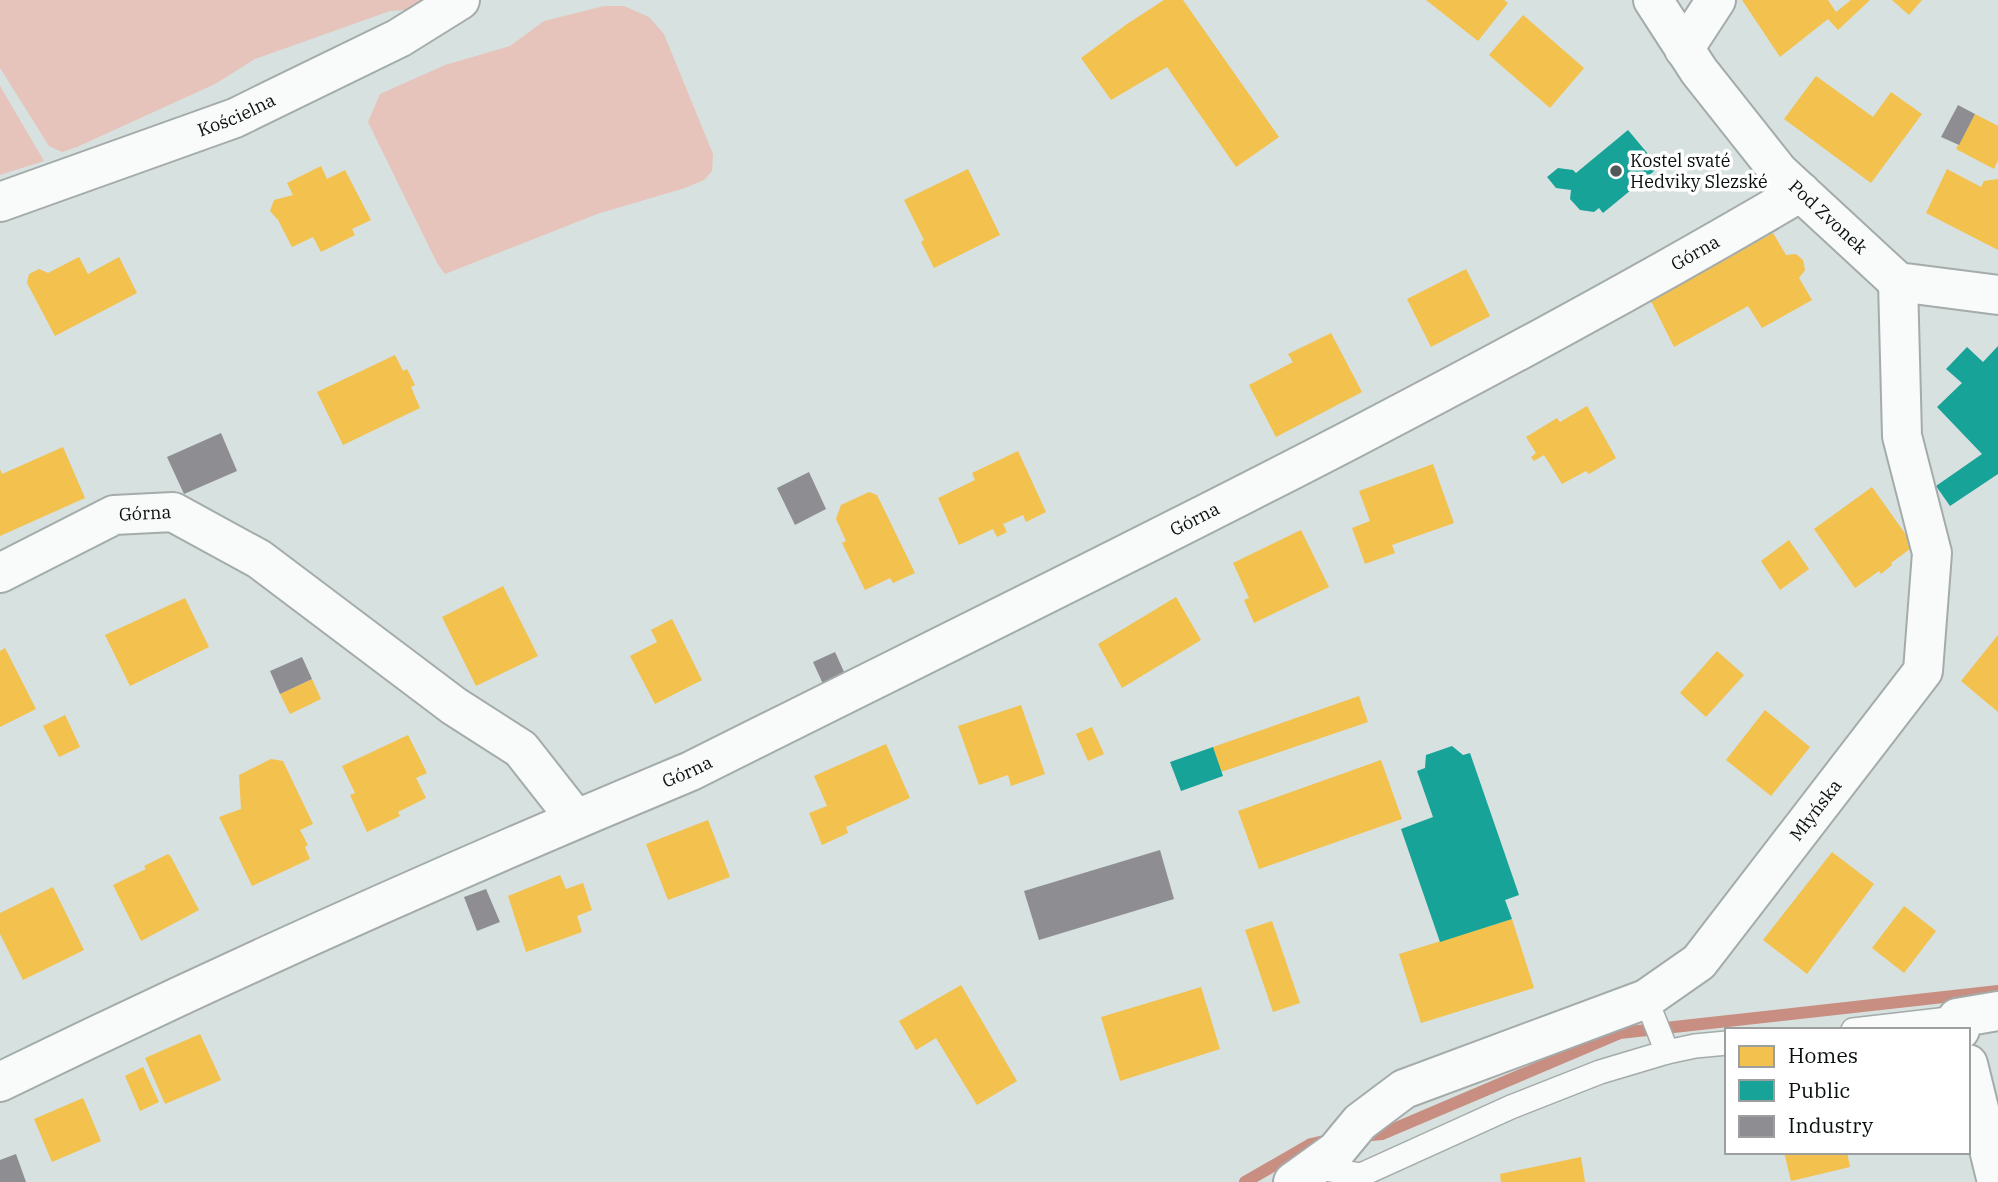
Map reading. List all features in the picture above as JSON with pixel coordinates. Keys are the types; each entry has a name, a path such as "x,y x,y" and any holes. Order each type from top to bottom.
{"street":[{"name":"Kościelna","path":"0,202 236,118 399,38 460,0"},
{"name":"Pod Zvonek","path":"1653,0 1684,49 1779,172 1898,282"},
{"path":"1684,49 1716,0"},
{"name":"Górna","path":"0,1082 155,1006 576,819 691,771 1360,436 1709,247 1801,192"},
{"path":"1898,282 1998,295"},
{"name":"Młyńska","path":"1314,1167 1360,1122 1404,1088 1648,1004 1699,961 1923,671 1932,553 1902,436 1898,282"},
{"name":"Górna","path":"0,573 114,515 173,512 259,559 454,706 522,749 576,819"},
{"path":"1958,1024 1998,1011"},
{"path":"1970,1072 1997,1182"}],"lane":[{"path":"1648,1004 1664,1047"},
{"path":"1888,1028 1958,1024"},
{"path":"1314,1167 1361,1175 1511,1107 1664,1047 1725,1042"}],"shaded area":[{"path":"0,0 430,0 418,9 390,11 255,59 215,84 62,152 49,146 0,68"},
{"path":"604,6 624,6 649,17 664,34 713,154 712,171 704,180 685,188 597,214 445,274 437,263 368,122 380,94 445,65 510,46 544,21"},
{"path":"0,86 44,161 0,175"}],"building: Homes":[{"path":"1164,0 1183,0 1279,137 1236,167 1167,67 1111,100 1081,58"},
{"path":"1426,0 1504,0 1508,3 1478,41"},
{"path":"1742,0 1828,0 1836,12 1851,0 1870,0 1838,30 1828,19 1780,57"},
{"path":"1892,0 1922,0 1909,15"},
{"path":"1523,15 1584,68 1550,108 1489,55"},
{"path":"1816,76 1873,117 1891,92 1922,114 1871,183 1784,119"},
{"path":"1975,114 1998,126 1998,160 1994,169 1956,149"},
{"path":"321,166 327,179 345,170 371,220 352,229 355,235 321,252 313,237 292,247 278,220 270,211 274,200 293,195 287,183"},
{"path":"968,169 1000,235 934,268 921,242 924,240 904,200"},
{"path":"1947,169 1981,187 1984,181 1998,179 1998,250 1926,213"},
{"path":"1773,233 1786,255 1796,254 1803,260 1805,270 1799,278 1812,300 1762,328 1748,306 1674,347 1651,301"},
{"path":"79,257 88,274 119,257 137,293 55,336 27,283 29,274 39,269 48,273"},
{"path":"1466,269 1490,316 1431,347 1407,299"},
{"path":"1331,333 1362,392 1276,437 1249,385 1293,362 1288,354"},
{"path":"395,355 403,371 407,369 415,385 411,387 420,408 343,445 317,392"},
{"path":"1587,406 1616,458 1589,474 1586,471 1562,484 1544,455 1534,461 1531,457 1536,453 1526,437 1557,418 1560,422"},
{"path":"63,447 85,498 0,536 0,469 2,474"},
{"path":"1018,451 1046,512 1026,522 1023,515 1003,524 1007,532 997,537 993,529 959,545 938,498 975,480 972,473"},
{"path":"1433,464 1454,523 1392,545 1395,553 1365,564 1352,528 1370,521 1359,491"},
{"path":"1872,487 1914,546 1881,574 1879,571 1855,588 1814,529"},
{"path":"869,492 877,495 915,573 893,583 890,578 865,590 842,543 846,541 836,519 841,505"},
{"path":"1301,530 1329,587 1254,623 1244,600 1249,598 1233,563"},
{"path":"1789,540 1809,569 1780,590 1761,561"},
{"path":"503,586 538,656 476,686 442,617"},
{"path":"1176,597 1201,640 1122,688 1098,644"},
{"path":"185,598 209,647 130,686 105,635"},
{"path":"672,619 702,680 655,704 630,656 657,642 651,630"},
{"path":"1998,635 1998,712 1961,681"},
{"path":"5,648 36,709 0,727 0,651"},
{"path":"1717,651 1744,675 1706,717 1680,693"},
{"path":"312,679 321,699 290,714 280,694"},
{"path":"1359,696 1368,722 1221,772 1213,747"},
{"path":"1021,705 1045,774 1011,786 1008,775 979,785 958,726"},
{"path":"1765,710 1810,747 1771,796 1726,760"},
{"path":"65,715 80,747 59,757 43,726"},
{"path":"1092,727 1104,754 1088,761 1076,734"},
{"path":"408,735 427,773 416,778 426,798 398,812 400,816 367,832 350,795 355,793 342,766"},
{"path":"886,744 910,798 846,827 848,833 822,845 809,813 827,806 814,776"},
{"path":"271,759 283,761 313,824 300,830 308,845 305,847 310,859 252,886 219,817 241,809 239,775"},
{"path":"1381,760 1402,819 1259,869 1238,811"},
{"path":"708,820 730,877 668,900 646,844"},
{"path":"1832,852 1874,884 1807,974 1763,940"},
{"path":"168,854 199,910 141,941 113,885 146,869 144,866"},
{"path":"560,875 566,889 583,883 592,910 577,916 582,932 526,952 508,896"},
{"path":"53,887 84,950 23,980 0,934 0,913"},
{"path":"1904,906 1936,931 1904,973 1872,948"},
{"path":"1512,919 1534,988 1421,1023 1399,954"},
{"path":"1272,921 1300,1003 1273,1012 1245,930"},
{"path":"961,985 1017,1081 977,1105 936,1038 916,1050 899,1021"},
{"path":"1201,987 1220,1049 1120,1081 1101,1017"},
{"path":"200,1034 221,1080 165,1104 145,1058"},
{"path":"143,1067 159,1102 140,1111 125,1076"},
{"path":"83,1098 101,1141 52,1162 34,1119"},
{"path":"1784,1154 1847,1154 1850,1167 1791,1181"},
{"path":"1581,1157 1585,1182 1501,1182 1500,1174"}],"building: Public":[{"name":"Kostel svaté Hedviky Slezské","path":"1628,130 1659,167 1603,213 1599,208 1594,212 1580,210 1570,199 1571,190 1556,188 1547,177 1558,168 1576,173"},
{"path":"1998,346 1998,474 1950,506 1936,486 1982,454 1937,407 1962,383 1946,369 1967,347 1983,362"},
{"path":"1452,746 1463,755 1470,753 1519,895 1505,900 1512,919 1440,942 1401,829 1433,817 1417,771 1425,768 1426,755"},
{"path":"1213,747 1223,776 1181,791 1170,762"}],"building: Industry":[{"path":"1958,105 1975,114 1959,145 1941,137"},
{"path":"221,433 237,471 184,494 167,457"},
{"path":"809,472 826,509 795,525 777,488"},
{"path":"835,652 850,685 828,695 813,662"},
{"path":"302,657 312,679 280,694 270,671"},
{"path":"1160,850 1174,899 1039,940 1024,891"},
{"path":"486,889 500,922 477,931 464,897"},
{"path":"16,1154 26,1182 0,1182 0,1160"}],"waterway":[{"path":"1361,1136 1382,1134 1620,1033 1998,991"},
{"path":"1245,1182 1311,1144 1329,1140"}],"place":[{"name":"Kostel svaté Hedviky Slezské","path":"1616,171"}]}
